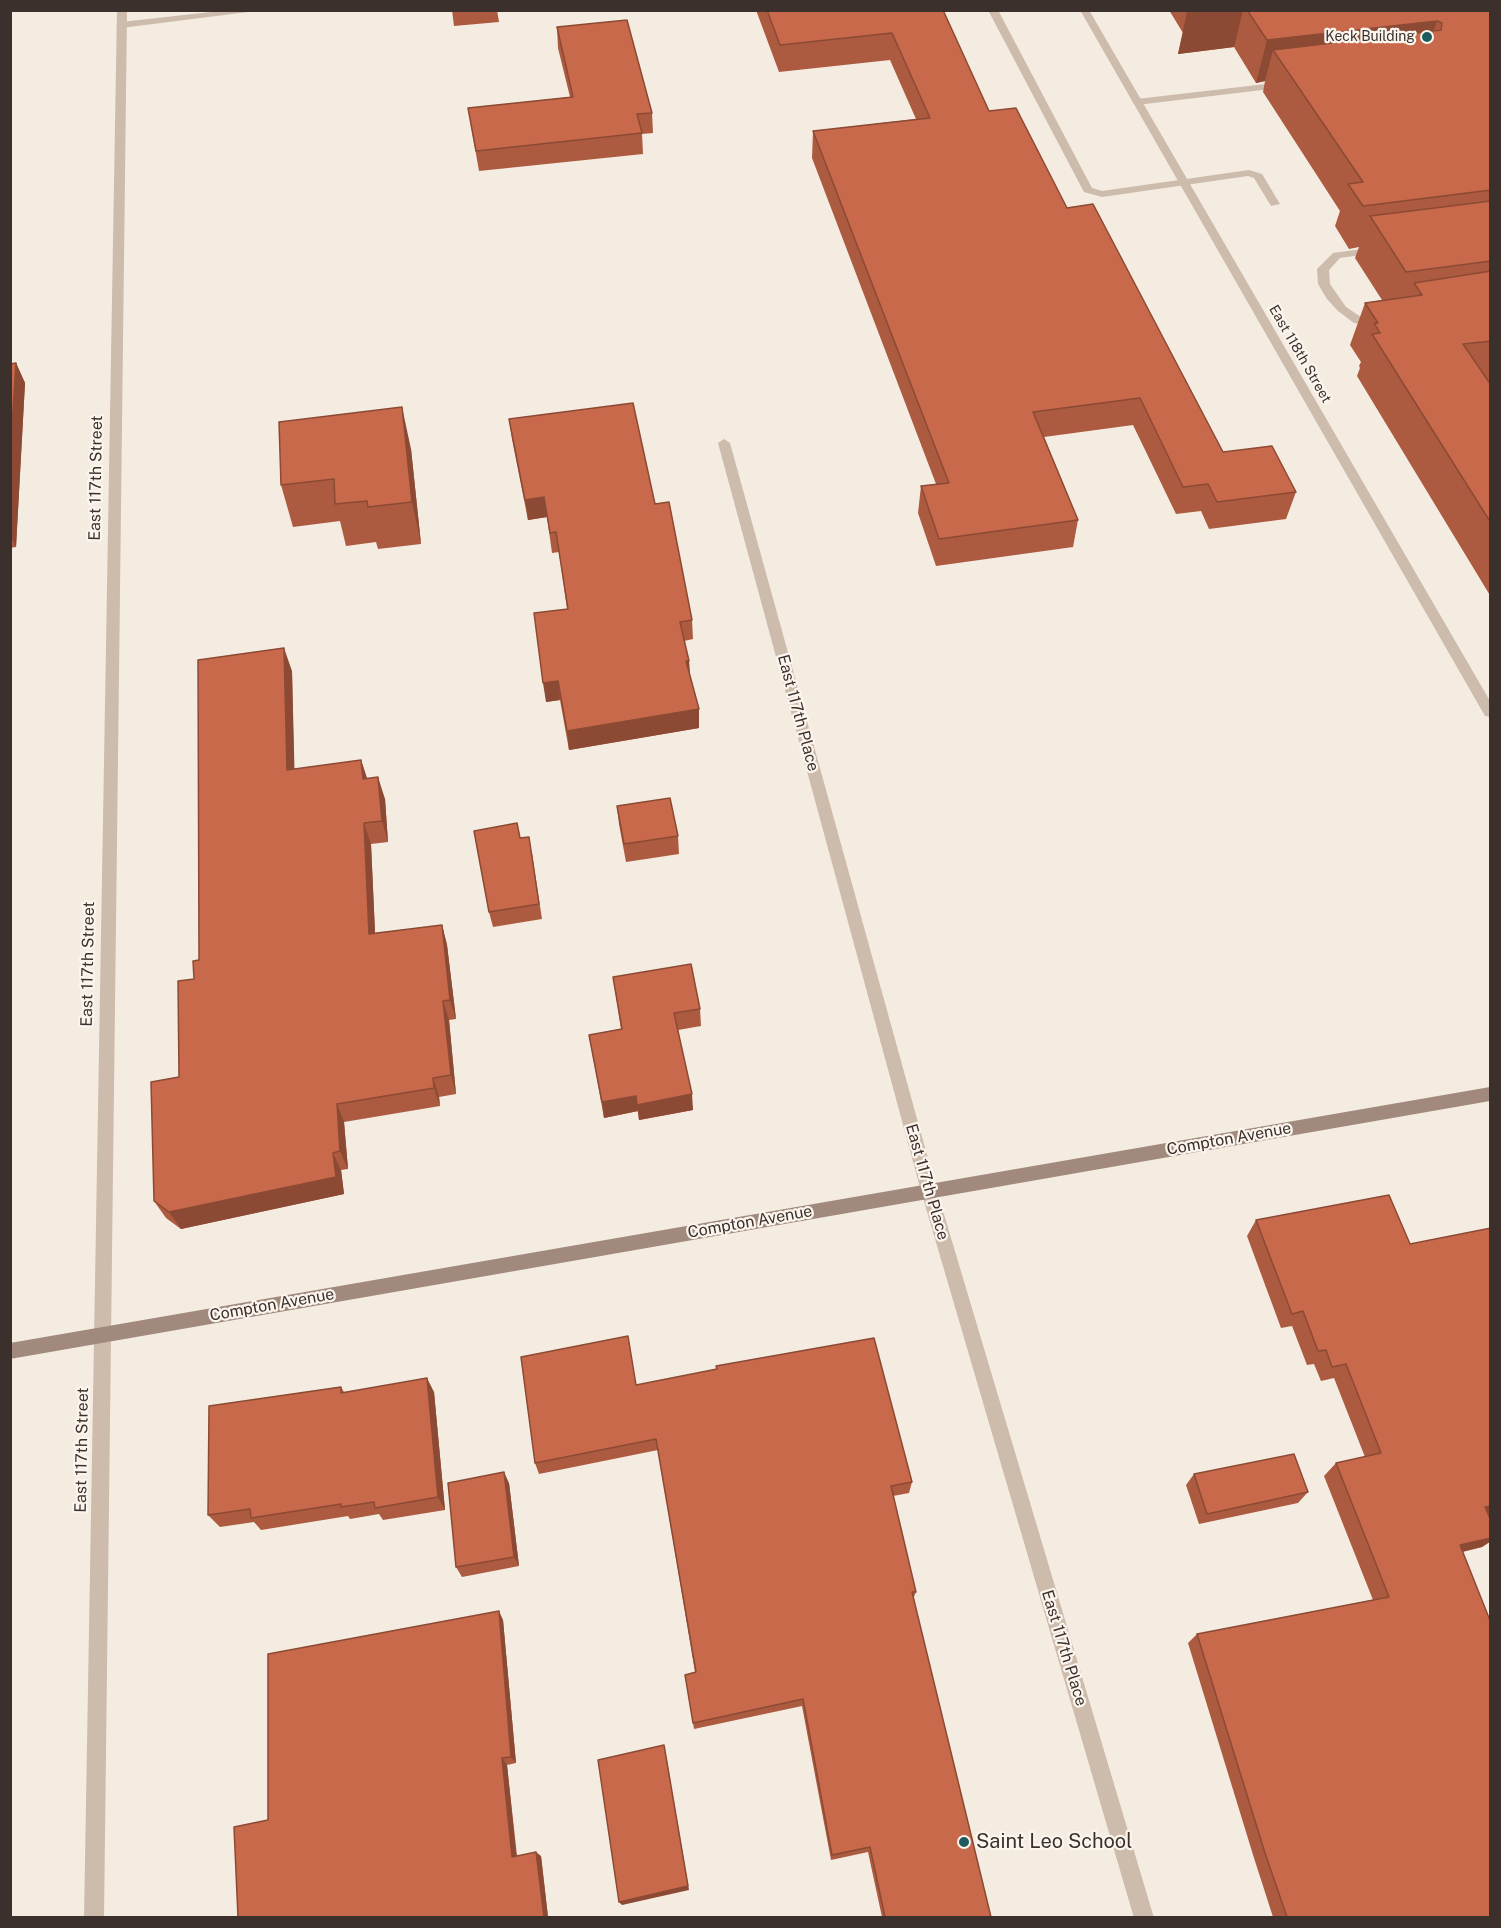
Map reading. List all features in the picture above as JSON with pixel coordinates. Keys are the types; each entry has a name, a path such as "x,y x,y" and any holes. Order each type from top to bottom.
{"main road":[{"name":"Compton Avenue","path":"10,1351 1491,1094"}],"street":[{"path":"121,18 260,10"},
{"path":"993,10 1088,190 1102,194 1249,173 1258,176 1275,204"},
{"name":"East 118th Street","path":"1084,10 1491,712"},
{"name":"East 117th Street","path":"94,1917 100,1335 121,18"},
{"path":"1137,102 1293,84"},
{"path":"1389,248 1337,255 1323,269 1324,284 1342,309 1358,320 1389,321"},
{"name":"East 117th Place","path":"724,443 929,1191 1144,1917"}],"building":[{"path":"767,10 943,10 989,111 1016,108 1067,208 1093,204 1223,452 1272,446 1296,492 1217,502 1208,484 1183,487 1140,398 1033,412 1078,520 939,539 921,486 949,483 813,131 930,118 892,33 780,45"},
{"path":"1247,10 1491,10 1491,190 1363,206 1348,184 1363,182 1273,50 1441,30 1442,23 1437,21 1267,40"},
{"path":"627,20 652,113 637,114 642,133 476,151 468,108 573,97 557,27"},
{"path":"1491,201 1491,261 1406,272 1370,216"},
{"path":"1491,271 1491,341 1463,344 1491,385 1491,523 1372,334 1380,333 1374,323 1378,323 1365,303 1422,295 1414,283"},
{"path":"16,363 10,457 10,364"},
{"path":"633,403 655,504 669,502 692,620 680,622 689,661 686,661 699,709 567,731 558,681 543,683 534,613 568,609 556,532 550,533 544,497 525,500 509,419"},
{"path":"402,407 412,502 368,507 367,501 335,504 334,479 281,485 279,422"},
{"path":"284,648 287,770 361,760 363,779 378,777 382,821 364,823 369,934 442,925 450,1000 443,1001 451,1075 433,1078 434,1088 337,1104 340,1151 333,1153 336,1177 169,1212 154,1201 151,1082 179,1077 178,981 194,979 193,961 199,960 198,660"},
{"path":"670,798 678,836 624,844 617,806"},
{"path":"517,823 520,838 529,837 539,904 489,912 474,831"},
{"path":"691,964 700,1009 674,1013 692,1094 637,1105 636,1096 602,1102 589,1035 622,1029 613,977"},
{"path":"1389,1195 1410,1244 1491,1228 1491,1506 1485,1507 1491,1521 1491,1538 1460,1545 1491,1623 1491,1917 1287,1917 1197,1634 1389,1597 1336,1463 1381,1453 1346,1364 1332,1367 1326,1350 1318,1351 1303,1311 1292,1314 1256,1220"},
{"path":"628,1336 636,1385 717,1369 716,1366 874,1338 912,1482 891,1486 916,1592 912,1592 991,1917 885,1917 870,1847 832,1855 803,1699 693,1723 685,1675 696,1672 656,1439 535,1463 521,1357"},
{"path":"427,1378 438,1497 375,1508 374,1502 341,1507 341,1504 251,1518 250,1509 208,1515 209,1406 341,1387 341,1393"},
{"path":"1294,1454 1308,1492 1207,1514 1194,1474"},
{"path":"504,1472 514,1557 456,1567 448,1483"},
{"path":"499,1611 511,1757 502,1758 512,1857 536,1852 544,1917 238,1917 234,1827 268,1820 268,1654"},
{"path":"664,1745 688,1886 619,1902 598,1760"}],"place":[{"name":"Keck Building","path":"1427,37"},
{"name":"Saint Leo School","path":"964,1842"}]}
